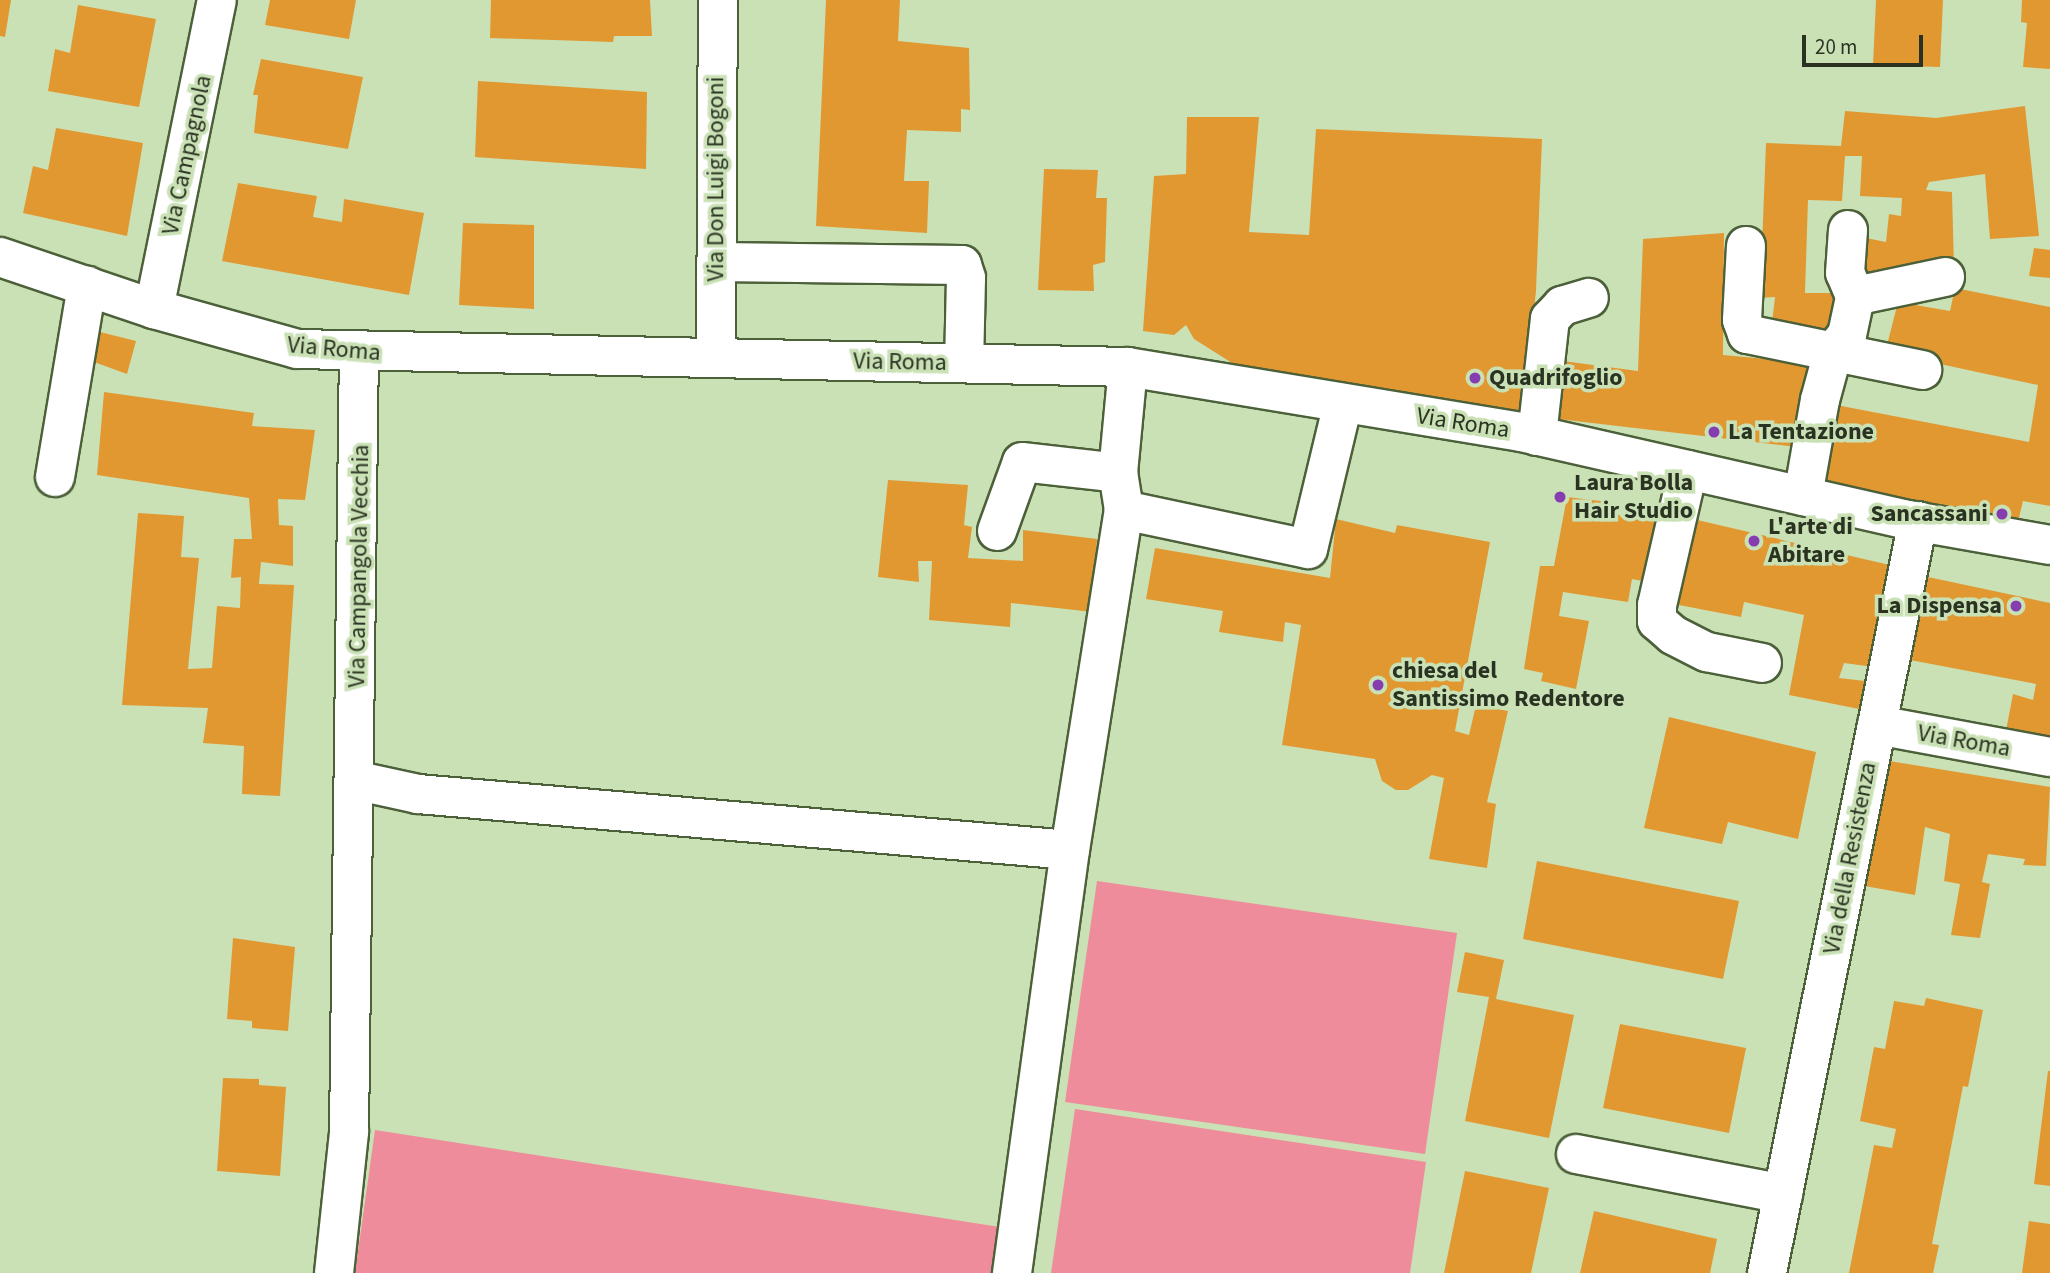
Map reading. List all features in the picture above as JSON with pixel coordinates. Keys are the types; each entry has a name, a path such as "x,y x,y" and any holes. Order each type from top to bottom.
{"street":[{"name":"Via Campagnola","path":"154,310 217,0"},
{"name":"Via Don Luigi Bogoni","path":"716,357 718,0"},
{"path":"1802,496 1833,352 1847,335 1855,296 1845,273 1848,230"},
{"path":"1746,246 1742,320 1747,334 1922,370"},
{"name":"Via Roma","path":"0,257 154,310 297,349 1128,367 1537,436 1918,522 2050,545"},
{"path":"716,262 962,265 966,278 964,363"},
{"path":"1855,296 1945,277"},
{"path":"55,477 87,286"},
{"path":"1537,436 1550,319 1562,306 1589,298"},
{"name":"Via Campangola Vecchia","path":"334,1273 349,1132 359,352"},
{"path":"1012,1273 1121,492 1128,367"},
{"path":"997,531 1022,462 1308,549 1343,402"},
{"path":"1688,470 1657,605 1657,621 1672,635 1707,652 1762,663"},
{"name":"Via della Resistenza","path":"1767,1273 1918,522"},
{"name":"Via Roma","path":"1877,725 2050,757"},
{"path":"354,780 418,794 1070,850"},
{"path":"1576,1154 1783,1194"}],"shaded area":[{"path":"1097,881 1457,933 1425,1154 1065,1102"},
{"path":"1075,1109 1426,1162 1410,1273 1051,1273"},
{"path":"375,1130 1000,1227 993,1273 355,1273"}],"building":[{"path":"0,0 11,0 5,37 0,36"},
{"path":"270,0 356,0 349,39 265,25"},
{"path":"491,0 650,0 652,36 614,36 613,42 490,38"},
{"path":"826,0 900,0 898,41 969,48 970,110 961,109 961,132 907,130 904,181 929,181 927,233 816,226"},
{"path":"1876,0 1943,0 1940,67 1873,65"},
{"path":"2022,0 2050,0 2050,69 2023,67 2027,23 2021,22"},
{"path":"78,5 156,19 139,107 48,91 55,49 70,53"},
{"path":"261,59 363,77 348,149 254,133 258,95 253,95"},
{"path":"478,81 647,92 646,169 475,157"},
{"path":"2025,106 2039,236 1990,239 1985,174 1929,182 1926,190 1952,192 1954,267 1860,277 1866,238 1886,242 1889,214 1901,216 1902,198 1860,196 1862,156 1845,156 1842,201 1808,200 1805,293 1838,293 1838,336 1771,332 1775,297 1760,298 1766,143 1841,146 1845,111 1936,118"},
{"path":"1187,117 1259,117 1249,232 1309,235 1316,129 1542,139 1536,291 1523,413 1240,368 1194,339 1186,325 1174,335 1143,331 1154,176 1186,174"},
{"path":"56,128 143,143 127,236 23,213 33,166 48,170"},
{"path":"1044,169 1098,170 1096,198 1107,198 1105,262 1093,265 1094,291 1038,290"},
{"path":"238,183 317,196 313,217 342,222 344,199 424,213 409,295 222,261"},
{"path":"463,223 534,225 534,309 459,305"},
{"path":"1724,233 1723,355 1811,363 1805,448 1558,419 1563,361 1638,371 1643,239"},
{"path":"2034,248 2050,250 2050,278 2029,276"},
{"path":"1955,288 2050,307 2050,506 2023,501 2017,526 1819,487 1831,404 2029,442 2038,385 1940,364 1940,360 1885,353 1898,302 1950,311"},
{"path":"100,332 136,341 127,374 94,362"},
{"path":"104,392 254,413 252,426 315,430 305,500 278,499 279,525 293,526 293,566 261,562 259,584 294,585 280,796 242,794 244,746 203,743 208,708 122,705 138,513 184,516 181,557 199,558 188,669 212,668 217,606 240,608 241,577 231,578 234,539 252,539 249,498 97,475"},
{"path":"888,480 968,485 964,525 972,527 968,558 1023,561 1023,530 1097,539 1093,612 1011,603 1010,627 929,620 932,561 918,561 919,582 878,577"},
{"path":"1567,497 1609,502 1610,514 1664,520 1653,583 1632,579 1628,602 1563,592 1559,616 1589,621 1576,689 1541,681 1543,673 1524,669 1540,566 1554,566"},
{"name":"chiesa del Santissimo Redentore","path":"1336,519 1395,533 1397,525 1490,542 1455,731 1469,735 1476,705 1508,711 1487,802 1496,804 1487,868 1429,859 1444,778 1432,775 1408,790 1396,790 1382,781 1375,759 1282,745 1301,625 1285,622 1283,642 1219,632 1223,611 1146,599 1155,548 1330,578"},
{"path":"1693,519 1894,566 1874,667 1844,663 1839,678 1865,681 1859,709 1789,695 1804,615 1744,602 1741,617 1674,604"},
{"path":"1928,577 2050,603 2050,744 2005,736 2013,694 2033,700 2036,684 1910,660"},
{"path":"1669,717 1816,752 1798,839 1728,822 1722,844 1644,828"},
{"path":"1883,760 2050,787 2046,866 2023,865 2025,859 1988,854 1982,882 1990,884 1980,938 1951,935 1960,884 1944,881 1950,834 1925,827 1915,895 1859,885"},
{"path":"1537,861 1739,901 1723,979 1523,939"},
{"path":"233,938 295,947 288,1031 252,1028 252,1021 227,1019"},
{"path":"1465,952 1504,960 1496,999 1574,1015 1549,1138 1465,1121 1489,997 1457,992"},
{"path":"1926,998 1983,1010 1968,1087 1963,1086 1932,1244 1939,1245 1933,1273 1849,1273 1874,1145 1892,1148 1896,1129 1860,1121 1874,1047 1885,1049 1894,1001 1924,1006"},
{"path":"1620,1024 1746,1048 1729,1133 1603,1108"},
{"path":"2050,1071 2050,1186 2034,1184"},
{"path":"223,1078 259,1079 259,1085 286,1087 280,1176 217,1171"},
{"path":"1465,1171 1549,1188 1531,1273 1444,1273"},
{"path":"1594,1211 1717,1239 1710,1273 1580,1273"},
{"path":"2029,1221 2050,1224 2050,1273 2022,1273"}],"place":[{"name":"Quadrifoglio","path":"1475,378"},
{"name":"La Tentazione","path":"1714,432"},
{"name":"Laura Bolla Hair Studio","path":"1560,497"},
{"name":"Sancassani","path":"2002,514"},
{"name":"L'arte di Abitare","path":"1754,541"},
{"name":"La Dispensa","path":"2016,606"},
{"name":"chiesa del Santissimo Redentore","path":"1378,685"}]}
